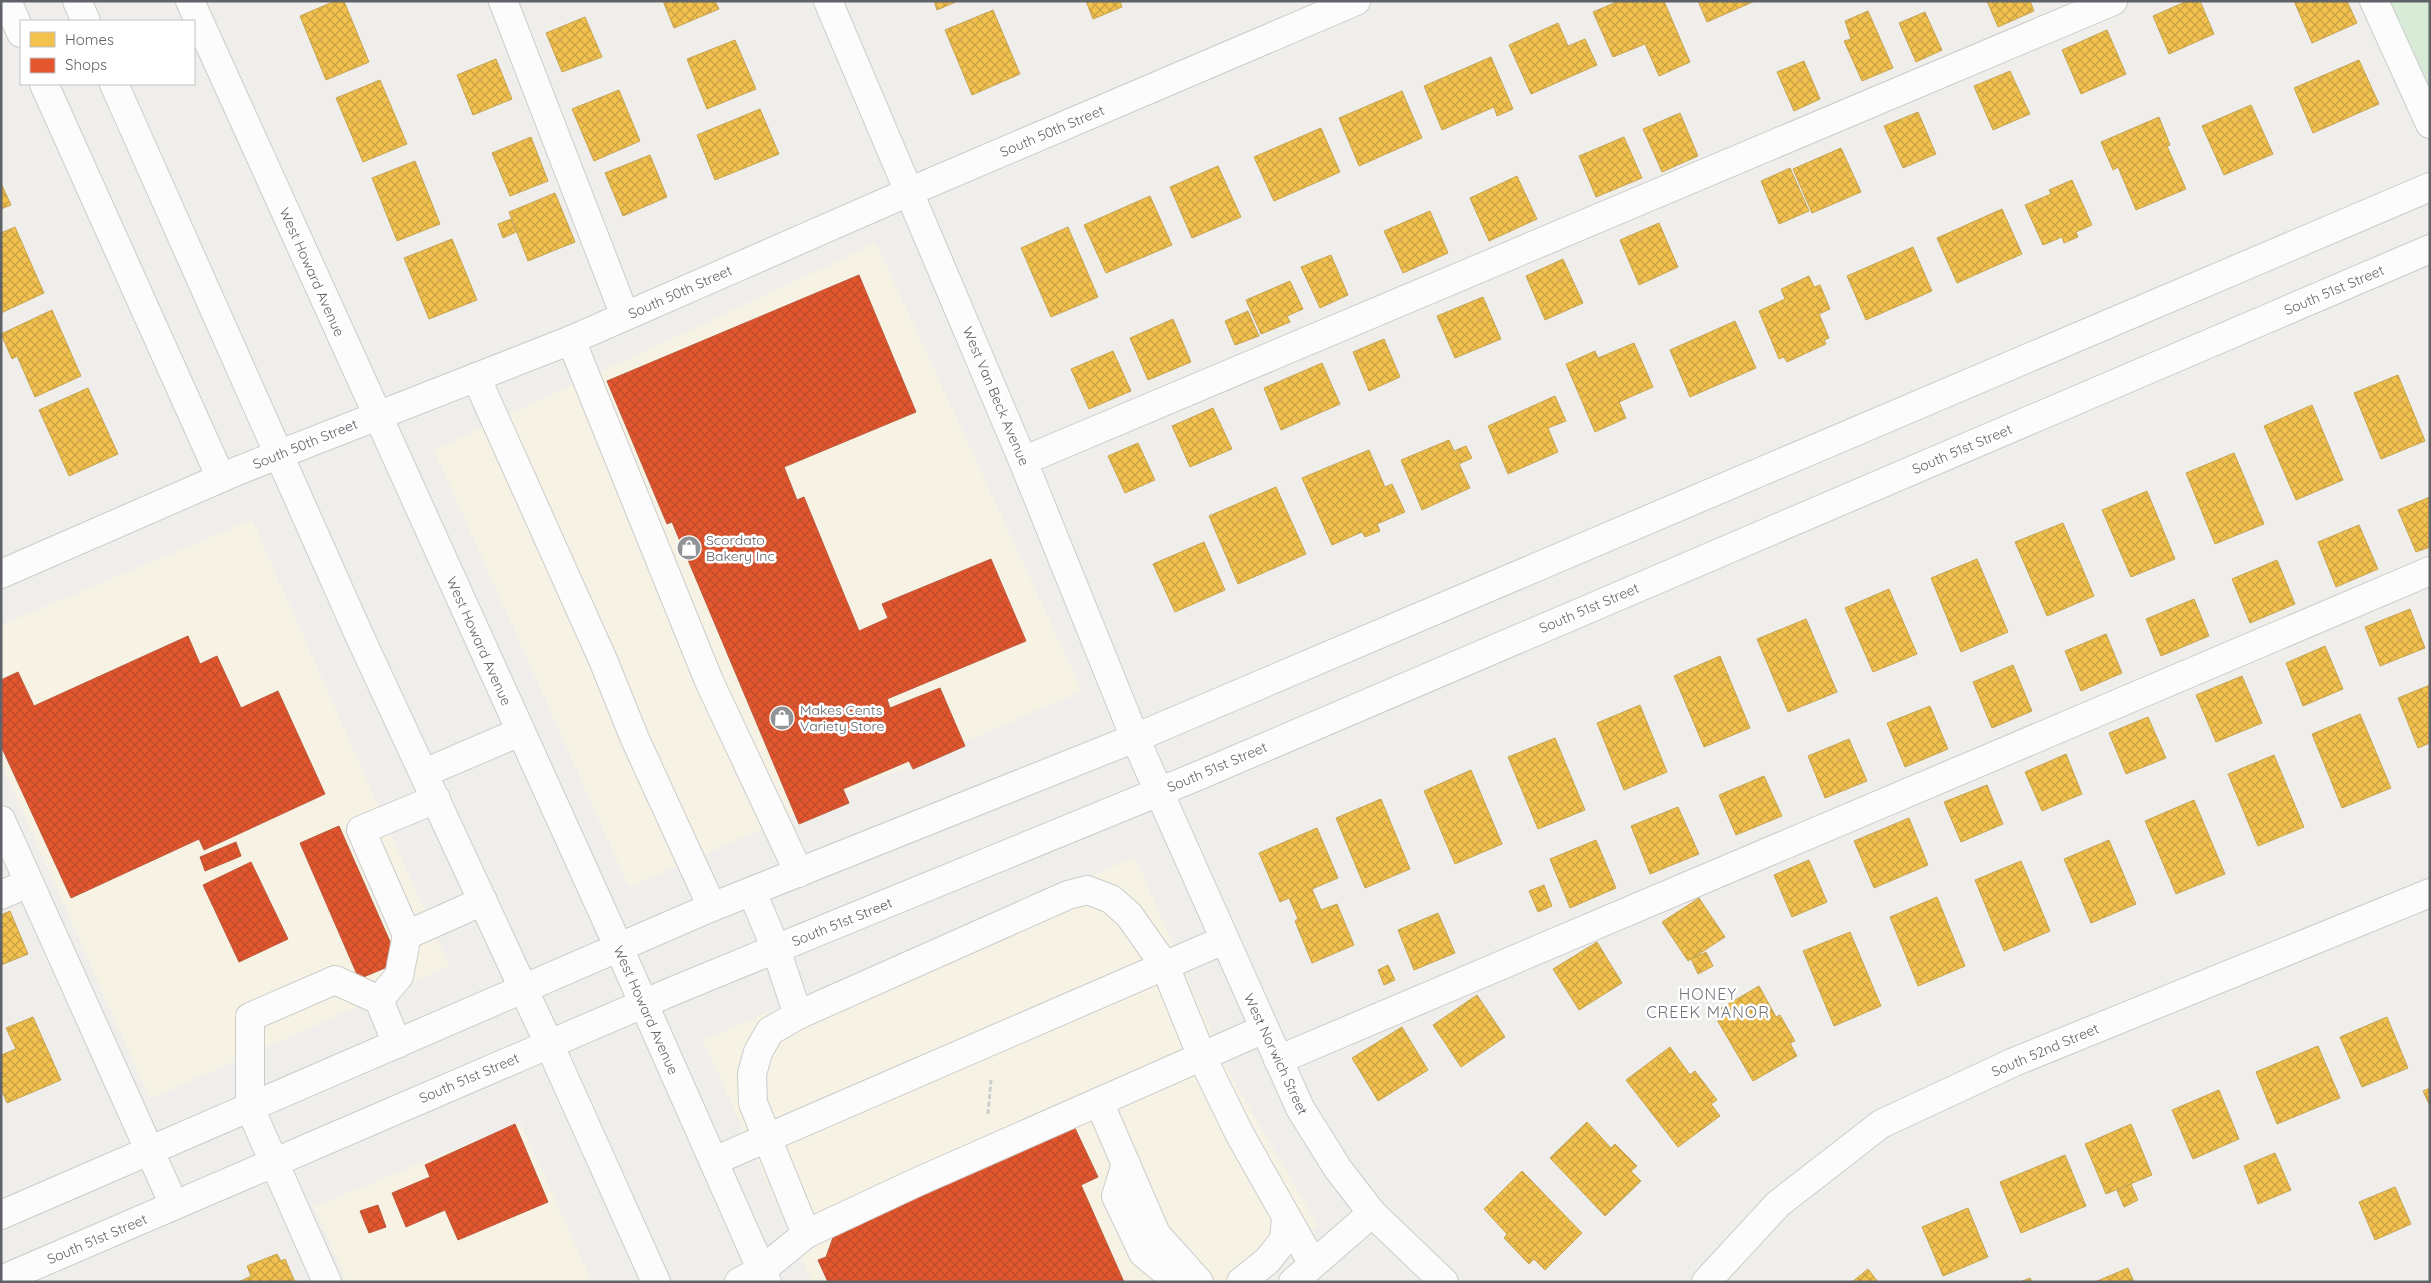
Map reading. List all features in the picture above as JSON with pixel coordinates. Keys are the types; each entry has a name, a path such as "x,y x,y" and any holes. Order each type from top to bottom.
{"street":[{"path":"7,1 20,31"},
{"path":"77,1 86,20"},
{"name":"West Howard Avenue","path":"190,1 714,1161 756,1278"},
{"path":"503,1 625,316"},
{"name":"West Van Beck Avenue","path":"828,1 911,191 1158,792"},
{"name":"South 50th Street","path":"1,574 221,478 571,340 911,191 1356,1"},
{"path":"1023,461 2113,1"},
{"path":"2374,1 2430,124"},
{"path":"44,85 221,478"},
{"path":"114,85 279,455 656,1282"},
{"path":"1,1215 712,908 1135,738 2430,187"},
{"name":"South 51st Street","path":"1,1280 643,1003 1158,792 2430,249"},
{"path":"571,340 709,681 799,873"},
{"path":"476,377 603,660 635,740 712,908"},
{"path":"1278,1060 2430,571"},
{"path":"424,773 520,732"},
{"name":"West Norwich Street","path":"1158,792 1300,1108 1338,1169 1372,1214 1444,1282"},
{"path":"379,1000 399,976 407,935 361,830 436,799"},
{"path":"1,820 174,1206"},
{"path":"1,895 29,883"},
{"path":"806,1234 753,1103 752,1074 758,1052 770,1031 798,1015 1068,895 1086,890 1111,899 1129,915 1165,966 1202,1058 1239,1133 1286,1217 1303,1273 1372,1214"},
{"path":"752,892 776,949 798,1015"},
{"name":"South 52nd Street","path":"1706,1282 1778,1204 1880,1124 2014,1062 2430,893"},
{"path":"407,935 483,901"},
{"path":"714,1161 1224,940"},
{"path":"327,1282 250,1108 250,1017 336,980 379,1000 397,1044"},
{"path":"756,1278 806,1234 998,1146 1202,1058 1264,1029"},
{"path":"1099,1102 1156,1234 1199,1282"},
{"path":"1126,1164 1116,1196 1143,1253 1178,1282"},
{"path":"1241,1282 1267,1262 1284,1240 1286,1217"}],"path":[{"path":"995,1040 987,1119 998,1146"}],"shaded area":[{"path":"876,243 1082,691 629,887 434,450"},
{"path":"252,520 449,966 150,1099 1,762 1,625"},
{"path":"1135,857 1229,1073 1318,1225 1257,1282 812,1282 703,1040"},
{"path":"520,1122 592,1282 347,1282 314,1207"}],"green space":[{"path":"2390,1 2430,1 2430,90"}],"building: Homes":[{"path":"335,1 344,1 369,62 326,80 300,16"},
{"path":"663,1 715,1 719,9 674,28"},
{"path":"934,1 958,1 937,10"},
{"path":"1086,1 1120,1 1122,7 1093,19"},
{"path":"1619,1 1664,1 1690,62 1659,76 1645,44 1613,57 1593,12"},
{"path":"1698,1 1755,1 1707,22"},
{"path":"1987,1 2030,1 2034,11 1998,27"},
{"path":"2187,1 2200,1 2214,34 2169,54 2153,16"},
{"path":"2294,1 2347,1 2357,23 2312,43"},
{"path":"993,10 1020,74 972,95 945,30"},
{"path":"1868,11 1893,68 1862,81 1844,41 1851,39 1845,21"},
{"path":"1925,12 1942,50 1916,62 1899,23"},
{"path":"585,17 602,57 562,72 546,33"},
{"path":"1558,23 1568,46 1585,39 1597,65 1531,94 1509,45"},
{"path":"2107,30 2126,74 2081,94 2062,50"},
{"path":"735,40 756,89 707,109 687,59"},
{"path":"1491,57 1513,109 1497,116 1494,107 1442,130 1424,86"},
{"path":"496,59 512,99 473,115 457,75"},
{"path":"2359,60 2379,104 2313,133 2294,88"},
{"path":"1804,61 1820,99 1794,111 1777,72"},
{"path":"2010,71 2030,114 1993,130 1974,86"},
{"path":"380,80 407,144 363,162 336,98"},
{"path":"619,90 640,141 594,161 572,109"},
{"path":"1402,91 1422,138 1359,166 1339,118"},
{"path":"2251,105 2273,154 2224,175 2202,126"},
{"path":"760,109 779,154 715,180 697,135"},
{"path":"1918,112 1936,154 1903,168 1884,126"},
{"path":"1680,113 1698,156 1662,172 1643,129"},
{"path":"2159,117 2170,145 2167,146 2186,189 2136,210 2118,167 2113,170 2101,142"},
{"path":"1321,128 1340,172 1274,201 1254,157"},
{"path":"531,137 548,181 510,196 492,153"},
{"path":"1624,137 1642,178 1596,197 1579,156"},
{"path":"1841,148 1861,192 1812,213 1793,169"},
{"path":"650,155 667,197 623,216 605,173"},
{"path":"415,161 440,224 397,241 372,178"},
{"path":"1218,166 1241,217 1192,238 1170,187"},
{"path":"1790,168 1809,211 1779,224 1761,181"},
{"path":"1517,176 1537,219 1489,241 1470,198"},
{"path":"2072,180 2092,225 2076,232 2078,237 2064,243 2062,237 2043,245 2025,205 2051,194 2049,190"},
{"path":"1,183 11,205 1,209"},
{"path":"555,193 575,242 528,261 509,212"},
{"path":"1150,196 1172,245 1106,273 1084,225"},
{"path":"2002,209 2022,254 1957,283 1937,238"},
{"path":"1430,211 1448,253 1403,273 1384,231"},
{"path":"511,219 516,232 503,238 498,224"},
{"path":"1659,223 1678,267 1639,285 1620,240"},
{"path":"15,227 44,293 1,313 1,233"},
{"path":"1068,227 1098,297 1051,317 1021,248"},
{"path":"452,239 477,300 429,319 404,258"},
{"path":"1913,247 1932,291 1866,320 1847,276"},
{"path":"1331,255 1348,295 1320,308 1301,267"},
{"path":"1563,259 1583,303 1545,320 1526,276"},
{"path":"1809,276 1814,287 1820,285 1830,309 1819,314 1829,338 1824,340 1826,344 1787,362 1784,357 1779,359 1759,311 1785,299 1781,289"},
{"path":"1290,281 1303,309 1287,316 1290,322 1261,334 1246,300"},
{"path":"1483,297 1501,339 1455,358 1437,316"},
{"path":"52,310 81,376 35,397 17,356 12,359 1,334"},
{"path":"1248,311 1259,336 1235,345 1225,321"},
{"path":"1173,319 1191,362 1148,380 1130,338"},
{"path":"1735,321 1756,368 1690,397 1670,350"},
{"path":"1384,339 1400,377 1369,391 1353,352"},
{"path":"1634,343 1653,387 1619,402 1626,418 1595,432 1566,364 1595,351 1598,358"},
{"path":"1113,351 1131,391 1089,409 1071,369"},
{"path":"1322,363 1340,404 1281,430 1264,388"},
{"path":"2398,375 2425,441 2381,459 2354,393"},
{"path":"88,388 118,454 69,476 39,410"},
{"path":"1555,396 1566,421 1548,428 1558,452 1508,474 1488,426"},
{"path":"2312,405 2343,480 2296,500 2264,426"},
{"path":"1213,408 1232,449 1190,467 1172,426"},
{"path":"1449,440 1454,451 1466,446 1472,458 1459,464 1470,488 1422,510 1401,460"},
{"path":"1138,443 1155,480 1125,493 1108,456"},
{"path":"1369,450 1385,487 1392,484 1405,512 1377,524 1380,531 1365,537 1362,532 1332,545 1302,478"},
{"path":"2234,453 2264,524 2215,544 2186,473"},
{"path":"1276,487 1306,554 1238,584 1209,516"},
{"path":"2147,491 2175,559 2131,577 2102,510"},
{"path":"2430,497 2430,547 2416,552 2398,510"},
{"path":"2063,523 2094,596 2047,616 2015,542"},
{"path":"2359,525 2378,569 2336,587 2318,542"},
{"path":"1204,542 1225,590 1175,612 1153,564"},
{"path":"1977,559 2008,632 1961,652 1931,578"},
{"path":"2277,560 2295,604 2250,623 2232,579"},
{"path":"1889,589 1917,654 1873,672 1845,608"},
{"path":"2194,599 2209,636 2161,656 2146,619"},
{"path":"2410,609 2425,648 2380,666 2365,627"},
{"path":"1806,619 1837,692 1788,712 1757,639"},
{"path":"2106,634 2122,673 2081,691 2065,651"},
{"path":"2325,646 2343,689 2303,706 2286,663"},
{"path":"1720,656 1750,728 1704,747 1674,676"},
{"path":"2013,665 2032,711 1992,728 1973,682"},
{"path":"2242,676 2262,723 2216,742 2196,695"},
{"path":"2430,685 2430,743 2418,748 2398,698"},
{"path":"1640,705 1667,772 1624,790 1597,723"},
{"path":"1930,706 1948,749 1905,767 1887,723"},
{"path":"2360,714 2391,788 2342,808 2312,734"},
{"path":"2148,717 2166,758 2126,774 2109,733"},
{"path":"1555,738 1585,810 1538,829 1508,757"},
{"path":"1849,739 1867,781 1825,798 1808,756"},
{"path":"2066,754 2082,794 2042,811 2025,772"},
{"path":"2274,755 2304,827 2258,846 2228,774"},
{"path":"1471,770 1502,844 1455,864 1424,791"},
{"path":"1764,776 1782,816 1736,835 1719,795"},
{"path":"1987,785 2003,824 1961,842 1944,802"},
{"path":"1381,799 1410,869 1365,888 1336,818"},
{"path":"2194,800 2225,874 2176,894 2145,821"},
{"path":"1678,807 1699,854 1650,874 1631,826"},
{"path":"1909,818 1928,865 1874,888 1854,841"},
{"path":"1317,828 1338,878 1312,889 1321,910 1337,904 1354,945 1312,963 1295,921 1298,919 1289,898 1280,902 1259,853"},
{"path":"1596,840 1616,888 1570,908 1550,859"},
{"path":"2109,840 2136,904 2091,923 2064,859"},
{"path":"1809,860 1827,902 1792,917 1774,875"},
{"path":"2021,861 2050,931 2004,951 1975,880"},
{"path":"1544,885 1552,906 1538,912 1529,891"},
{"path":"1937,897 1965,966 1918,986 1890,917"},
{"path":"1699,898 1725,937 1688,961 1662,922"},
{"path":"10,911 28,954 1,965 1,915"},
{"path":"1438,913 1455,953 1414,970 1398,930"},
{"path":"1850,932 1881,1006 1834,1026 1803,951"},
{"path":"1597,942 1622,983 1579,1010 1553,969"},
{"path":"1706,952 1713,966 1698,974 1691,959"},
{"path":"1388,965 1395,980 1384,985 1378,970"},
{"path":"1759,986 1776,1017 1780,1015 1795,1041 1790,1043 1797,1056 1753,1081 1713,1013"},
{"path":"1477,995 1505,1037 1461,1067 1433,1025"},
{"path":"33,1017 61,1080 7,1103 1,1088 1,1055 16,1049 6,1028"},
{"path":"2387,1017 2408,1068 2362,1087 2340,1037"},
{"path":"1402,1027 1428,1070 1378,1101 1352,1058"},
{"path":"2318,1046 2340,1098 2277,1124 2256,1072"},
{"path":"1670,1047 1690,1075 1695,1071 1717,1100 1711,1104 1720,1116 1678,1147 1626,1080"},
{"path":"2430,1088 2430,1106 2423,1091"},
{"path":"2219,1090 2239,1139 2193,1159 2172,1110"},
{"path":"1587,1122 1611,1148 1615,1144 1637,1166 1631,1171 1641,1181 1605,1216 1550,1158"},
{"path":"2131,1124 2152,1175 2106,1194 2085,1144"},
{"path":"2275,1153 2291,1190 2258,1204 2244,1166"},
{"path":"2065,1155 2086,1206 2021,1233 2000,1182"},
{"path":"1522,1171 1582,1233 1545,1270 1534,1259 1529,1264 1504,1238 1507,1234 1484,1209"},
{"path":"2131,1184 2138,1200 2124,1207 2117,1190"},
{"path":"2395,1187 2411,1224 2375,1240 2359,1202"},
{"path":"1968,1208 1988,1257 1943,1276 1922,1227"},
{"path":"277,1254 281,1261 285,1259 295,1282 239,1282 251,1276 247,1266"},
{"path":"2128,1268 2134,1282 2095,1282"},
{"path":"1868,1269 1878,1282 1852,1282"},
{"path":"2030,1278 2032,1282 2020,1282"}],"building: Shops":[{"path":"859,275 916,412 784,467 797,500 804,497 859,631 888,618 882,604 991,559 1026,641 887,699 890,708 940,688 965,746 913,769 909,761 843,789 849,803 799,824 672,522 667,524 607,381"},
{"path":"188,636 200,664 217,656 241,708 278,691 325,794 204,850 199,839 71,898 1,746 1,680 18,672 34,706"},
{"path":"339,826 399,962 359,979 300,843"},
{"path":"236,842 241,856 205,871 200,857"},
{"path":"251,862 288,939 239,962 203,885"},
{"path":"515,1124 548,1202 458,1240 445,1210 406,1227 392,1193 430,1177 425,1165"},
{"path":"1073,1124 1098,1177 1081,1185 1124,1282 828,1282 818,1260 826,1257 835,1232"},
{"path":"378,1205 386,1227 369,1233 360,1211"}],"place":[{"name":"Scordato Bakery Inc","path":"689,548"},
{"name":"Makes Cents Variety Store","path":"782,718"}],"district":[{"name":"HONEY CREEK MANOR","path":"1708,1003"}]}
